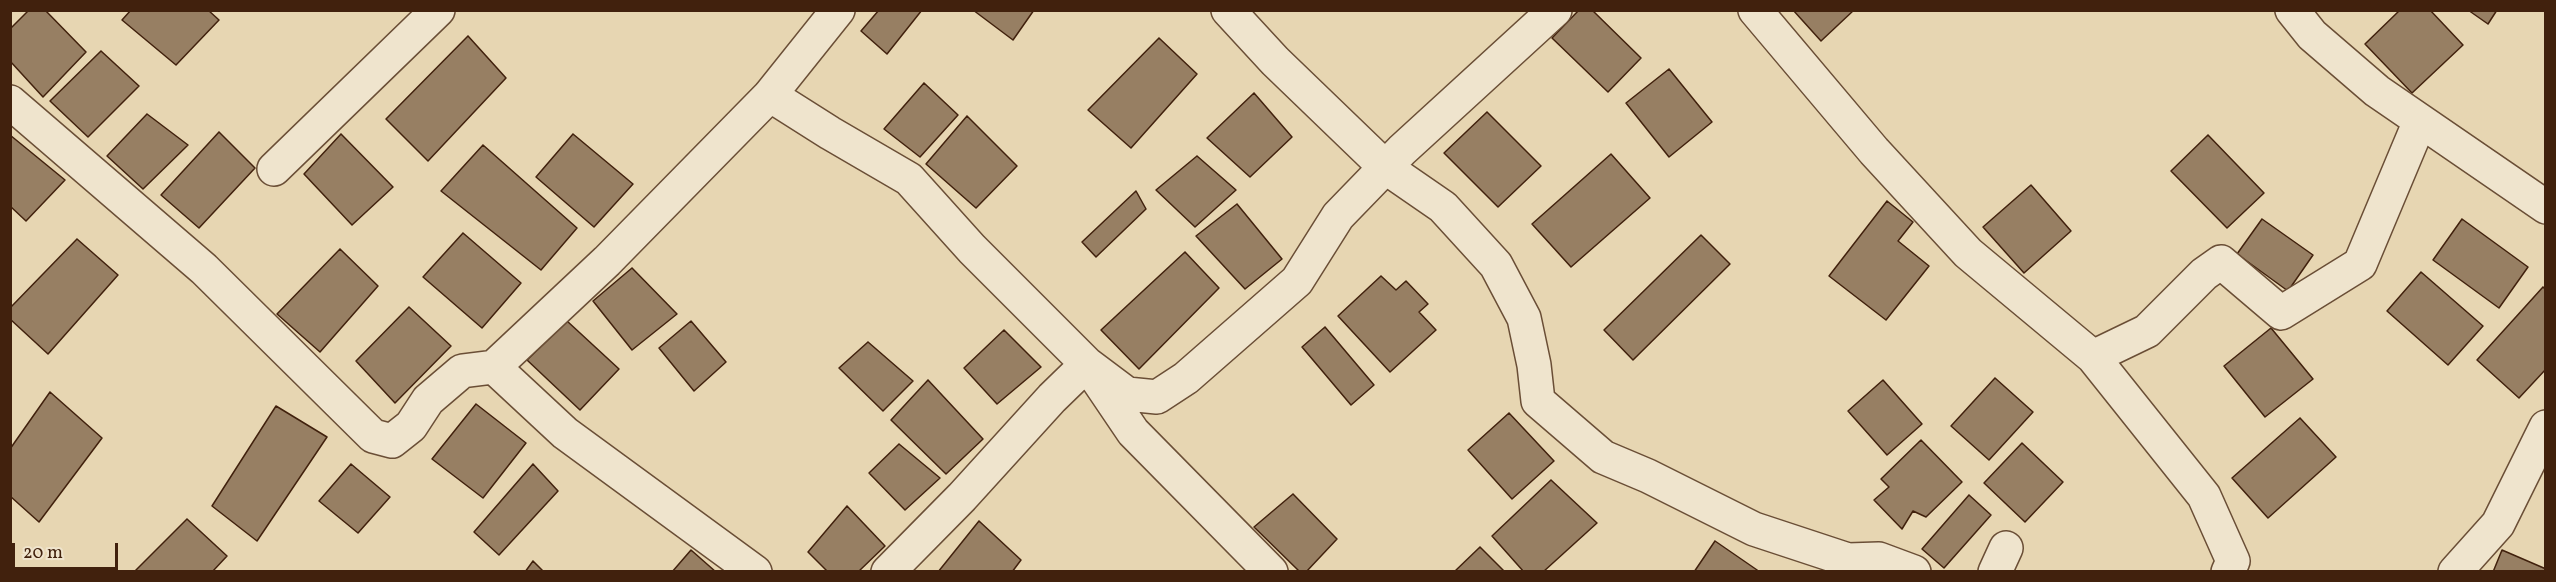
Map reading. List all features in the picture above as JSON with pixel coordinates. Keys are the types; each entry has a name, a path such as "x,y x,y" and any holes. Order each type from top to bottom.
{"street":[{"path":"274,170 438,10"},
{"path":"10,102 204,269 373,436 392,441 411,426 428,400 462,371 494,367 607,261 770,94 838,10"},
{"path":"1228,10 1275,61 1385,167 1443,207 1496,266 1524,318 1534,365 1538,401 1602,457 1648,476 1754,529 1849,566 1879,559 1914,572"},
{"path":"770,94 909,179 972,249 1087,364 1127,394 1157,396 1186,378 1297,281 1338,216 1385,167 1555,10"},
{"path":"1755,10 1874,151 1968,254 2093,357 2204,496 2240,568"},
{"path":"2292,10 2312,35 2377,91 2543,202"},
{"path":"2093,357 2147,331 2204,274 2221,262 2281,313 2360,264 2420,121"},
{"path":"888,572 1087,364"},
{"path":"1087,364 1133,432 1271,572"},
{"path":"494,367 565,433 755,572"},
{"path":"2455,572 2498,524 2546,427"}],"building":[{"path":"29,10 45,10 86,52 43,97 10,61 10,29"},
{"path":"131,10 208,10 219,20 176,65 122,20"},
{"path":"879,10 922,10 887,54 861,31"},
{"path":"973,10 1034,10 1013,40"},
{"path":"1579,10 1592,10 1641,58 1608,92 1552,38"},
{"path":"1793,10 1854,10 1821,41"},
{"path":"2400,10 2430,10 2463,45 2412,93 2365,44"},
{"path":"2468,10 2497,10 2488,24"},
{"path":"468,36 506,78 428,161 386,119"},
{"path":"1159,38 1197,74 1131,148 1088,110"},
{"path":"101,51 139,86 88,137 50,101"},
{"path":"1669,69 1712,122 1669,157 1626,103"},
{"path":"924,83 958,115 920,157 884,129"},
{"path":"1254,93 1292,137 1250,177 1207,138"},
{"path":"1487,112 1541,166 1498,207 1444,153"},
{"path":"147,114 188,145 143,189 107,156"},
{"path":"967,116 1017,166 976,208 926,164"},
{"path":"219,132 255,168 199,228 161,195"},
{"path":"341,134 393,187 352,225 304,174"},
{"path":"573,134 633,184 594,227 536,177"},
{"path":"10,135 65,180 26,221 10,206"},
{"path":"2208,135 2264,193 2227,228 2171,171"},
{"path":"483,145 577,228 541,270 441,191"},
{"path":"1611,154 1650,198 1571,267 1532,224"},
{"path":"1197,156 1236,190 1195,227 1156,190"},
{"path":"2031,185 2071,231 2024,273 1983,227"},
{"path":"1136,191 1146,209 1096,257 1082,242"},
{"path":"1887,201 1913,222 1898,241 1929,266 1886,320 1829,276"},
{"path":"1237,204 1282,259 1245,289 1196,236"},
{"path":"2262,219 2313,255 2288,291 2237,254"},
{"path":"2462,219 2528,267 2499,308 2433,260"},
{"path":"463,233 521,283 482,328 423,277"},
{"path":"1701,235 1730,264 1633,360 1604,330"},
{"path":"77,239 118,275 48,354 10,319 10,308"},
{"path":"340,249 378,286 320,352 277,314"},
{"path":"1185,252 1219,288 1139,369 1101,330"},
{"path":"632,268 677,314 632,350 593,301"},
{"path":"2421,272 2483,326 2448,365 2387,311"},
{"path":"1381,276 1396,290 1406,281 1428,304 1419,312 1436,330 1390,372 1338,316"},
{"path":"2543,287 2546,290 2546,369 2519,398 2477,360"},
{"path":"409,307 451,346 395,403 356,361"},
{"path":"567,321 619,369 580,410 527,360"},
{"path":"691,321 726,362 694,391 659,348"},
{"path":"1325,327 1374,385 1351,405 1302,347"},
{"path":"2271,328 2313,379 2265,417 2224,366"},
{"path":"1004,330 1041,367 997,404 964,368"},
{"path":"868,342 913,381 883,411 839,368"},
{"path":"1995,378 2033,412 1989,460 1951,426"},
{"path":"928,380 983,439 946,474 891,420"},
{"path":"1883,380 1922,424 1887,455 1848,411"},
{"path":"50,392 102,438 39,522 10,496 10,449"},
{"path":"476,404 526,443 483,498 432,459"},
{"path":"276,406 327,437 257,541 212,506"},
{"path":"1509,413 1554,461 1512,499 1468,450"},
{"path":"2300,418 2336,457 2268,518 2232,478"},
{"path":"1921,440 1962,482 1926,517 1913,511 1902,529 1874,500 1889,487 1881,479"},
{"path":"2022,443 2063,482 2025,522 1984,483"},
{"path":"899,444 940,478 905,510 869,473"},
{"path":"351,464 390,497 358,533 319,501"},
{"path":"533,464 558,491 499,555 474,532"},
{"path":"1551,480 1597,523 1543,572 1524,572 1492,536"},
{"path":"1293,494 1337,539 1306,572 1300,572 1254,527"},
{"path":"1969,495 1991,515 1944,568 1922,549"},
{"path":"847,506 885,546 858,572 828,572 808,552"},
{"path":"187,519 227,556 212,572 134,572"},
{"path":"979,521 1021,560 1012,572 938,572"},
{"path":"1715,541 1760,572 1694,572"},
{"path":"1480,547 1505,572 1454,572"},
{"path":"691,550 716,572 672,572"},
{"path":"2502,550 2546,569 2546,572 2493,572"},
{"path":"533,561 544,572 525,572"}]}
